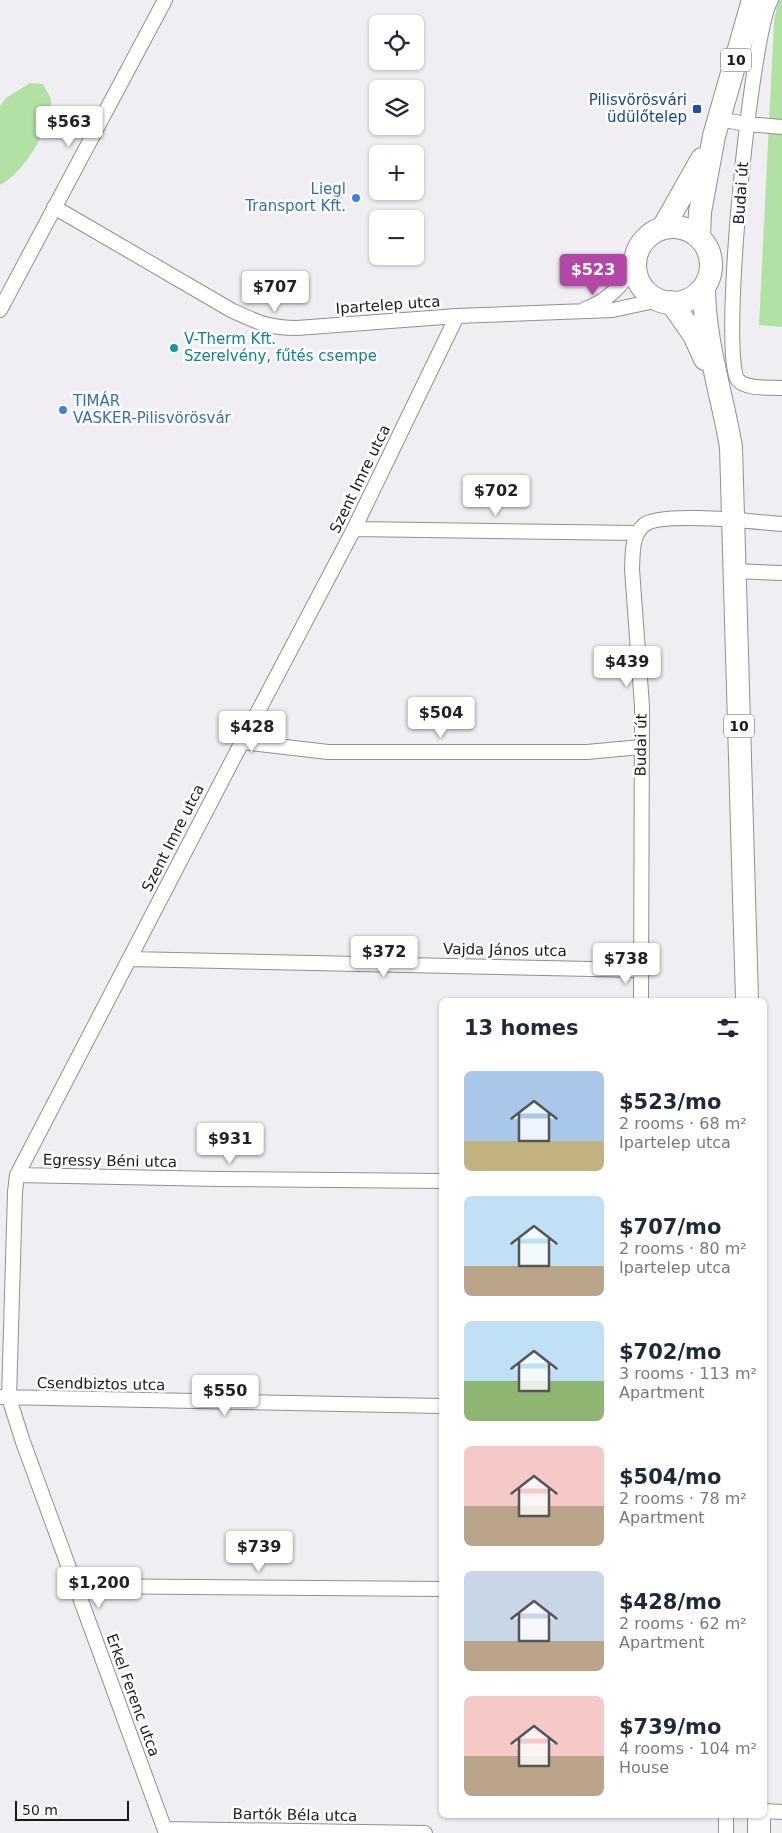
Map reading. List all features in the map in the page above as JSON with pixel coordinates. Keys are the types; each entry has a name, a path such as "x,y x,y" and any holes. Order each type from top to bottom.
{"main road":[{"name":"10","path":"747,998 731,447 716,382 706,320 704,287 710,275 711,261 707,247 699,236 704,189 717,128 753,0"},
{"name":"10","path":"716,382 694,335 665,301 644,289 639,281 635,263 640,245 654,231 663,228 717,128"},
{"path":"663,228 676,226 699,236"},
{"path":"665,301 678,302 693,297 704,287"},
{"path":"759,1818 759,1833"}],"street":[{"path":"0,310 164,0"},
{"name":"Budai út","path":"772,0 757,54 746,124 734,283 732,341 734,370 738,379 745,385 782,388"},
{"path":"717,128 746,124 782,127"},
{"name":"Ipartelep utca","path":"54,207 231,310 258,323 276,328 457,316 613,310 665,301"},
{"path":"575,312 589,308 614,293 631,272 635,263"},
{"name":"Szent Imre utca","path":"5,1398 17,1175 354,529 457,316"},
{"path":"354,529 637,533 644,525 653,520 676,518 782,524"},
{"name":"Budai út","path":"637,533 633,549 632,569 641,677 641,998"},
{"path":"735,570 782,573"},
{"path":"242,742 274,747 347,752 587,752 641,747"},
{"name":"Vajda János utca","path":"129,959 640,970"},
{"name":"Egressy Béni utca","path":"17,1175 219,1180 439,1181"},
{"name":"Csendbiztos utca","path":"5,1398 439,1406"},
{"name":"Erkel Ferenc utca","path":"5,1398 23,1442 166,1831"},
{"path":"76,1586 439,1590"},
{"path":"767,1811 782,1812"},
{"path":"726,1818 726,1833"},
{"name":"Bartók Béla utca","path":"166,1831 425,1833"}],"green space":[{"path":"778,0 782,0 782,327 759,325 774,22"},
{"path":"30,83 43,84 51,101 50,112 41,136 27,160 18,171 0,185 0,106 6,98"}],"place":[{"name":"Pilisvörösvári üdülőtelep","path":"697,109"},
{"name":"Liegl Transport Kft.","path":"356,198"},
{"name":"V-Therm Kft. Szerelvény, fűtés csempe","path":"174,348"},
{"name":"TIMÁR VASKER-Pilisvörösvár","path":"63,410"}]}
